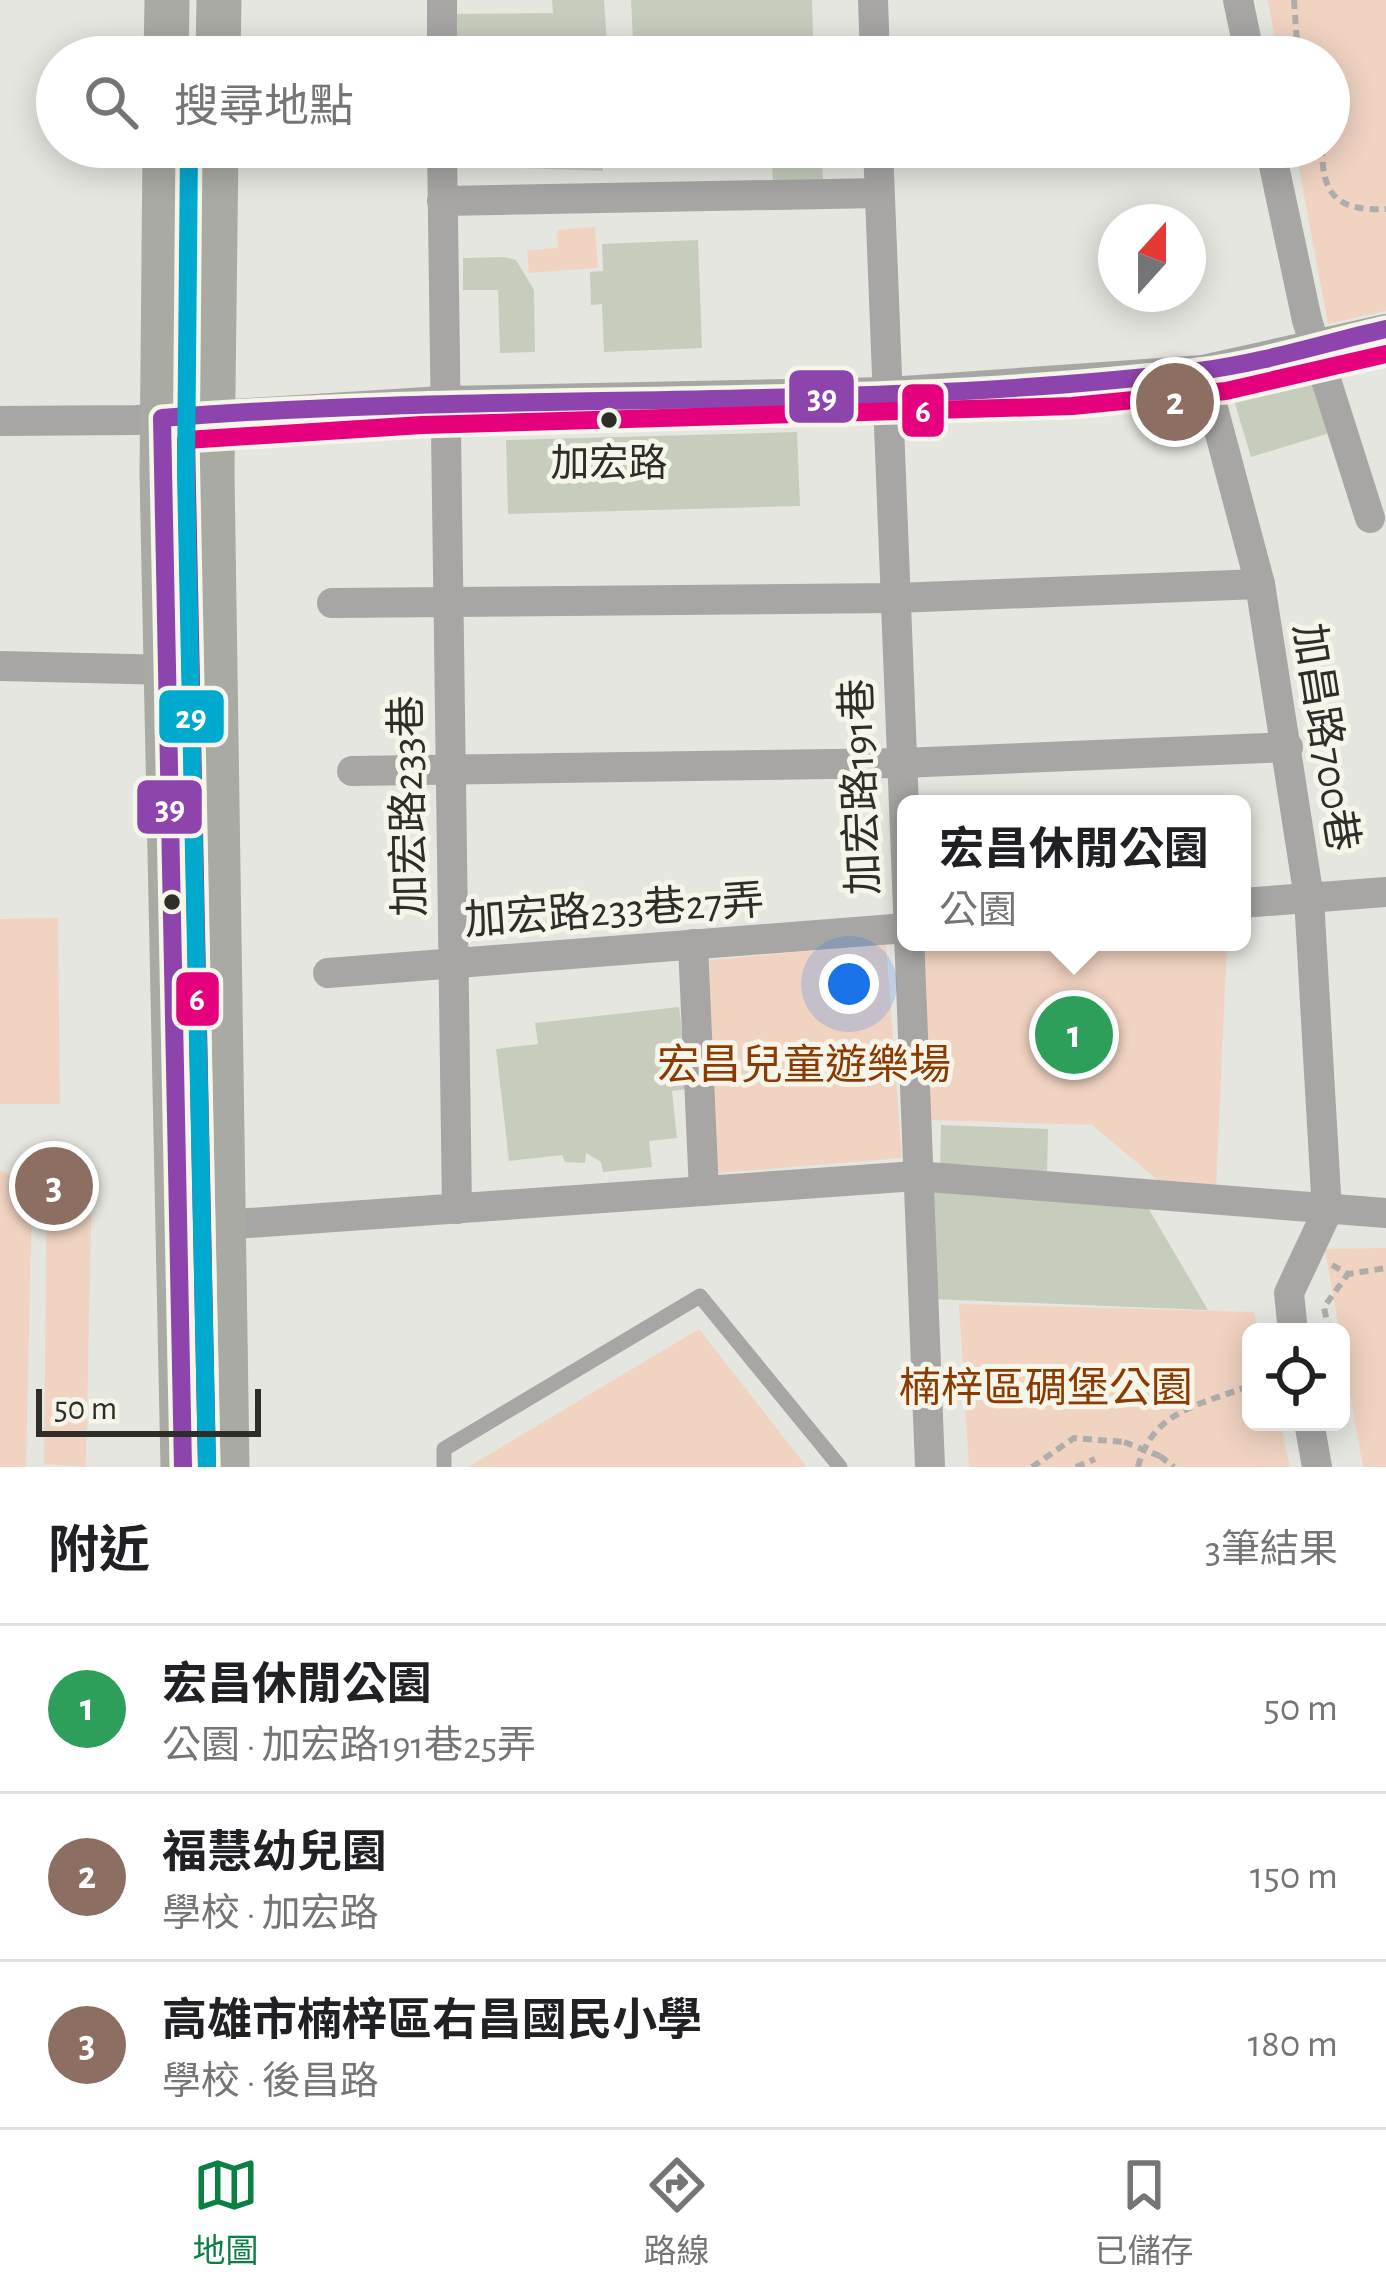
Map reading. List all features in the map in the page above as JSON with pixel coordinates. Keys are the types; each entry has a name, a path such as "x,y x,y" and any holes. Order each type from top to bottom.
{"main road":[{"path":"166,36 167,0"},
{"path":"218,36 219,0"},
{"path":"165,168 166,670 183,1467"},
{"path":"216,168 212,413 227,1467"}],"street":[{"path":"442,0 442,36"},
{"path":"872,0 873,36"},
{"path":"1238,0 1246,36"},
{"name":"加宏路233巷","path":"442,168 457,1209"},
{"name":"加宏路191巷","path":"878,168 902,795"},
{"path":"1275,168 1314,345 1370,518"},
{"path":"442,201 879,193"},
{"path":"0,421 163,418 442,401 889,392 1203,370 1386,329"},
{"name":"加昌路700巷","path":"1203,370 1260,584 1309,898 1327,1212 1289,1293 1292,1323"},
{"path":"332,604 896,598 1260,584"},
{"path":"0,666 215,671"},
{"path":"352,771 901,763 1288,747"},
{"path":"1251,902 1386,892"},
{"name":"加宏路233巷27弄","path":"328,973 897,929"},
{"path":"694,944 704,1191"},
{"name":"加宏路191巷","path":"907,951 929,1467"},
{"path":"177,1228 916,1176 1386,1214"},
{"path":"1311,1431 1317,1467"}],"lane":[{"path":"444,1467 444,1449 700,1296 840,1467"}],"path":[{"path":"1294,0 1297,36"},
{"path":"1323,168 1324,184 1337,199 1354,209 1386,209"},
{"path":"1308,1252 1348,1274 1386,1268"},
{"path":"1327,1323 1324,1307 1348,1274"},
{"path":"1138,1467 1160,1422 1205,1399 1242,1388"},
{"path":"1032,1467 1074,1438 1124,1442 1174,1467"},
{"path":"1076,1467 1095,1460"}],"green space":[{"path":"1268,0 1386,0 1386,311 1328,324 1299,168 1350,168 1350,36 1274,36"},
{"path":"595,227 598,268 529,273 527,250 558,248 557,230"},
{"path":"58,918 60,1104 0,1104 0,919"},
{"name":"宏昌兒童遊樂場","path":"886,944 902,1158 718,1173 709,960"},
{"path":"921,951 1227,951 1216,1190 1167,1188 1092,1125 928,1120"},
{"path":"0,1170 16,1179 32,1202 26,1467 0,1467"},
{"path":"47,1174 92,1175 86,1467 44,1464"},
{"path":"1386,1248 1386,1467 1363,1467 1350,1392 1350,1323 1338,1323 1325,1249"},
{"name":"楠梓區碉堡公園","path":"959,1304 1254,1312 1257,1323 1242,1323 1242,1431 1282,1431 1290,1467 969,1467"},
{"path":"699,1329 807,1467 468,1467"}],"building":[{"path":"552,0 604,0 607,36 450,36 450,14 553,13"},
{"path":"631,0 812,0 813,36 633,36"},
{"path":"519,168 603,168 603,171"},
{"path":"772,168 822,168 823,179 773,181"},
{"path":"698,240 702,348 604,352 602,304 591,305 590,272 603,271 602,244"},
{"path":"463,258 516,260 534,290 535,352 500,353 498,290 463,290"},
{"path":"1315,372 1333,432 1251,457 1233,397"},
{"path":"797,432 800,506 508,514 506,440"},
{"path":"679,1007 689,1089 672,1091 677,1138 649,1141 652,1167 603,1172 601,1162 586,1153 585,1163 565,1162 562,1155 509,1161 496,1049 538,1044 535,1023"},
{"path":"941,1125 1048,1129 1047,1178 940,1174"},
{"path":"930,1188 1147,1206 1208,1310 933,1299"}],"transit line":[{"name":"29","path":"189,168 186,474 207,1466"},
{"name":"39","path":"183,1467 162,418 1070,384 1223,367 1386,329"},
{"name":"6","path":"207,1467 186,440 422,425 1072,406 1226,391 1386,354"}],"place":[{"name":"福慧幼兒園","path":"1175,402"},
{"name":"加宏路","path":"609,420"},
{"name":"宏昌休閒公園","path":"1074,1035"},
{"name":"高雄市楠梓區右昌國民小學","path":"54,1186"}]}
